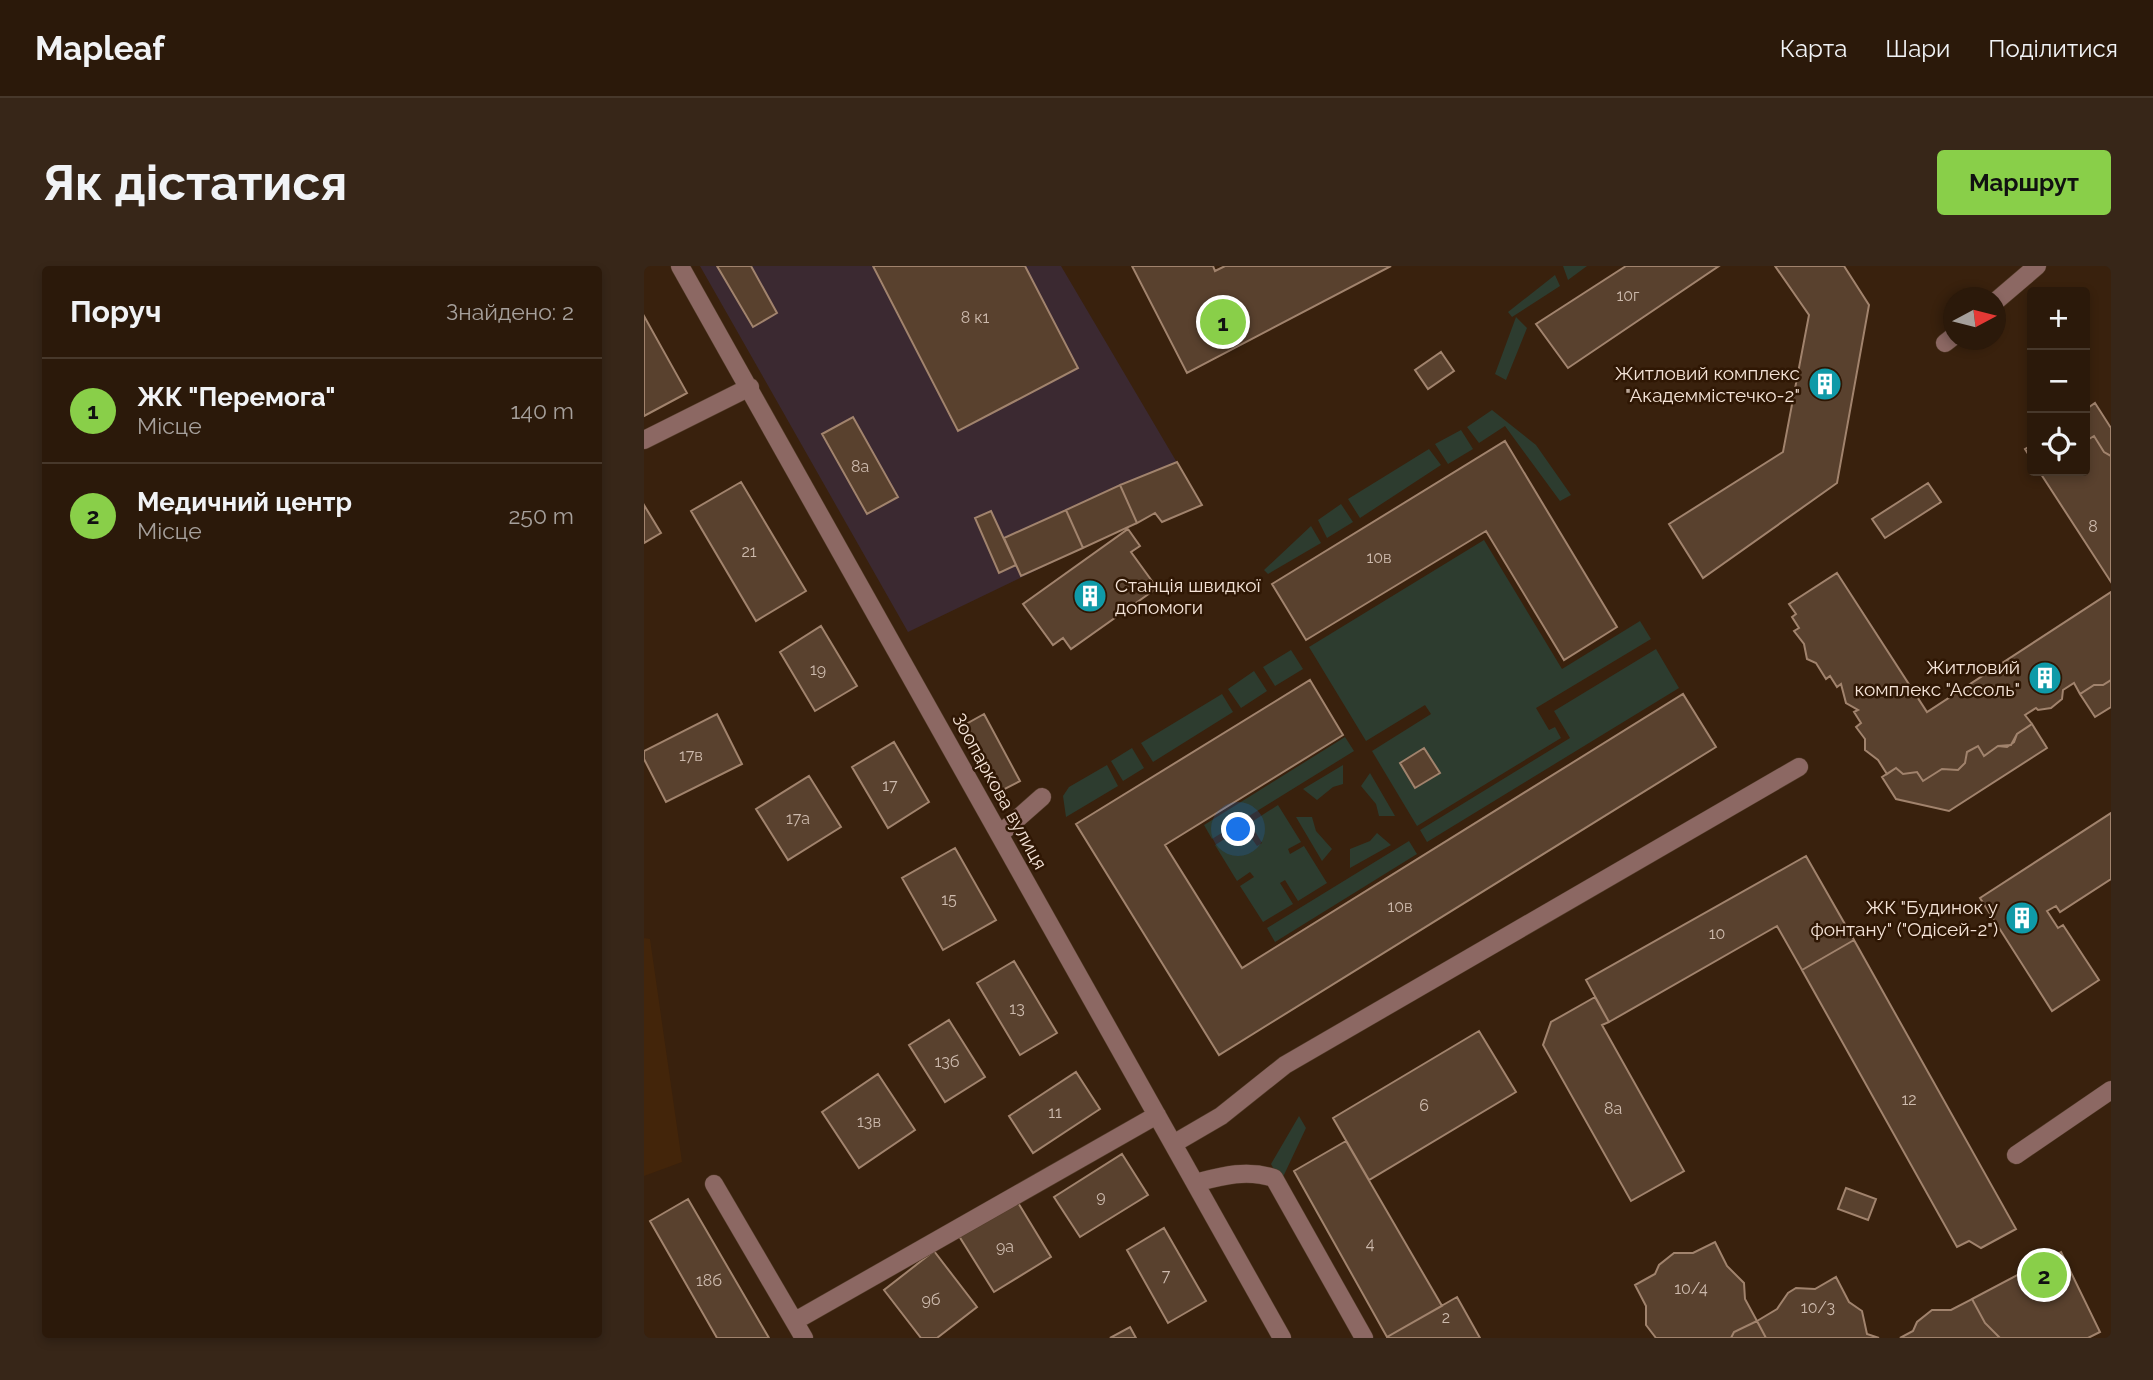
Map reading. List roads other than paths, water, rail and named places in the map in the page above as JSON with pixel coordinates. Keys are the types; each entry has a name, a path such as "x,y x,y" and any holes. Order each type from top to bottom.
{"street":[{"name":"Зоопаркова вулиця","path":"680,266 1282,1338"},
{"path":"2006,292 2037,266"},
{"path":"644,440 750,387"},
{"path":"1173,1144 1221,1116 1284,1065 1799,766"},
{"path":"1000,834 1042,797"},
{"path":"2016,1155 2111,1090"},
{"path":"795,1321 1157,1115"},
{"path":"1195,1182 1235,1173 1261,1174 1274,1178 1364,1338"},
{"path":"715,1184 804,1338"}],"place":[{"name":"ЖК \"Перемога\"","path":"1223,322"},
{"name":"Житловий комплекс \"Академмістечко-2\"","path":"1825,384"},
{"name":"Станція швидкої допомоги","path":"1090,596"},
{"name":"Житловий комплекс \"Ассоль\"","path":"2045,678"},
{"name":"ЖК \"Будинок у фонтану\" (\"Одісей-2\")","path":"2022,918"},
{"name":"Медичний центр","path":"2044,1275"}]}
